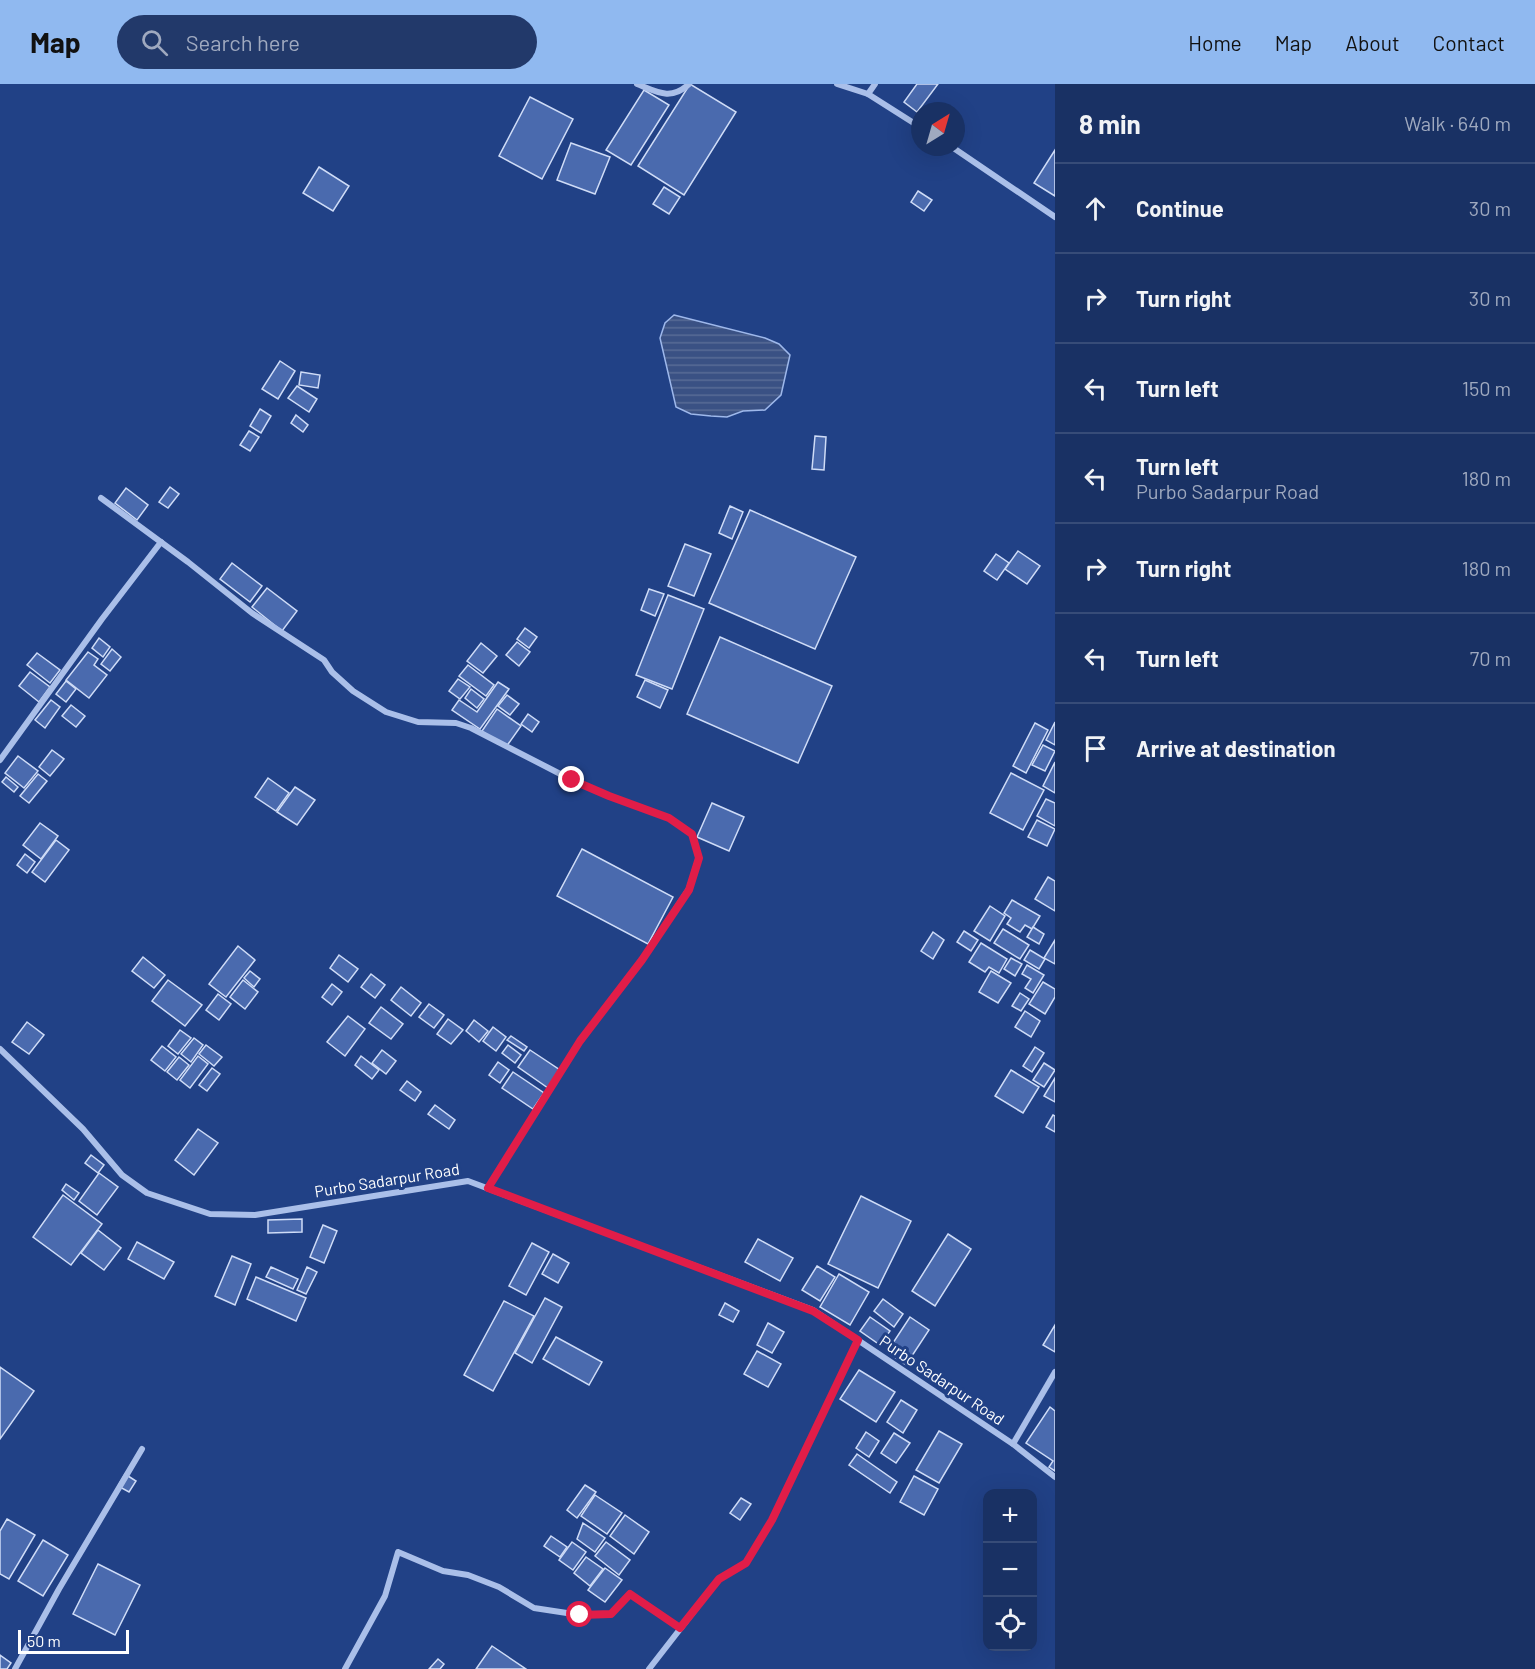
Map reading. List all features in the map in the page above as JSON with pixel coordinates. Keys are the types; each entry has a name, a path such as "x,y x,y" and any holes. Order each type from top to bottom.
{"street":[{"path":"637,84 665,95 681,91 689,84"},
{"path":"837,84 868,94 911,120"},
{"path":"868,94 875,84"},
{"path":"965,156 1055,217"},
{"path":"101,498 252,613 324,660 332,672 353,691 386,712 418,722 456,723 471,728 572,780 669,818 692,834 699,858 689,890 642,960 580,1041 488,1188"},
{"path":"0,760 161,542"},
{"name":"Purbo Sadarpur Road","path":"0,1049 83,1130 122,1175 147,1193 210,1214 255,1215 468,1181 813,1311 1013,1444 1055,1477"},
{"path":"648,1669 719,1579 746,1563 777,1510 858,1340"},
{"path":"1013,1444 1055,1372"},
{"path":"15,1669 59,1589 142,1449"},
{"path":"345,1669 385,1596 398,1552 443,1571 468,1575 499,1587 534,1608 580,1615 611,1614 630,1594 680,1628"}],"water":[{"path":"674,315 765,338 779,344 790,355 781,395 765,410 743,411 727,417 691,414 676,407 660,338 665,323"}],"building":[{"path":"690,84 736,112 684,195 638,166"},
{"path":"917,84 938,84 924,102 911,102 911,107 904,102"},
{"path":"644,90 669,105 631,165 606,150"},
{"path":"530,97 573,119 542,179 499,156"},
{"path":"571,143 610,157 595,194 557,180"},
{"path":"1055,150 1055,196 1034,183"},
{"path":"319,167 349,186 333,211 303,193"},
{"path":"664,187 680,197 669,214 653,204"},
{"path":"918,191 932,200 924,211 911,202"},
{"path":"280,361 295,371 278,399 262,389"},
{"path":"301,372 320,375 318,388 299,385"},
{"path":"297,386 317,399 309,412 288,398"},
{"path":"260,409 271,416 261,433 250,426"},
{"path":"296,415 308,425 303,432 291,423"},
{"path":"249,431 259,437 250,451 240,445"},
{"path":"815,436 826,437 824,470 812,469"},
{"path":"170,487 179,494 168,508 159,502"},
{"path":"126,488 148,505 137,520 115,503"},
{"path":"730,506 743,512 732,539 719,533"},
{"path":"750,510 856,557 815,649 709,603"},
{"path":"685,544 711,554 694,596 668,586"},
{"path":"1018,551 1040,566 1027,584 1005,569"},
{"path":"996,554 1009,563 997,580 984,571"},
{"path":"232,563 262,586 250,602 220,579"},
{"path":"267,588 297,611 282,631 252,607"},
{"path":"649,589 664,594 655,616 641,610"},
{"path":"668,595 704,609 672,689 636,675"},
{"path":"525,628 537,637 529,648 517,639"},
{"path":"720,637 832,686 798,763 687,714"},
{"path":"99,638 110,647 103,657 92,648"},
{"path":"517,642 530,652 519,666 506,655"},
{"path":"481,643 497,656 483,673 467,661"},
{"path":"112,649 121,657 110,671 101,664"},
{"path":"88,652 98,659 94,665 107,675 89,698 66,680"},
{"path":"37,653 60,670 50,683 27,665"},
{"path":"468,665 494,685 486,696 459,676"},
{"path":"30,672 50,687 39,702 19,686"},
{"path":"458,679 470,687 460,699 449,691"},
{"path":"645,680 668,690 660,708 637,697"},
{"path":"66,681 76,689 66,702 56,694"},
{"path":"498,682 509,689 480,729 452,710 459,700 477,712"},
{"path":"471,689 484,699 477,708 465,698"},
{"path":"507,695 519,704 510,715 498,706"},
{"path":"51,700 60,707 45,728 35,720"},
{"path":"71,705 85,716 76,727 62,716"},
{"path":"497,709 521,726 506,747 482,731"},
{"path":"528,714 539,722 532,732 521,724"},
{"path":"1055,722 1055,745 1046,740"},
{"path":"1035,723 1048,730 1026,773 1013,766"},
{"path":"1043,745 1055,751 1045,771 1032,765"},
{"path":"52,750 64,759 50,776 39,767"},
{"path":"18,756 38,771 24,788 5,773"},
{"path":"1055,762 1055,793 1043,786"},
{"path":"1011,773 1044,790 1023,830 990,813"},
{"path":"38,774 47,781 29,803 20,796"},
{"path":"6,777 18,787 14,792 2,782"},
{"path":"268,778 289,793 276,811 255,797"},
{"path":"295,787 315,800 297,825 277,812"},
{"path":"1046,799 1055,803 1055,826 1037,816"},
{"path":"712,803 744,817 729,851 697,837"},
{"path":"1037,820 1055,829 1047,846 1028,837"},
{"path":"40,823 58,836 41,859 23,845"},
{"path":"56,840 69,850 45,882 32,872"},
{"path":"582,849 673,897 648,944 557,896"},
{"path":"25,854 35,862 27,873 17,865"},
{"path":"1048,877 1055,881 1055,911 1035,899"},
{"path":"1012,900 1040,916 1032,929 1025,925 1020,932 1007,924 1011,918 1004,913"},
{"path":"990,906 1005,916 990,941 974,931"},
{"path":"1033,927 1044,934 1039,944 1027,937"},
{"path":"1003,929 1029,945 1020,959 994,943"},
{"path":"964,931 978,940 971,951 957,942"},
{"path":"933,932 944,940 933,959 921,951"},
{"path":"1055,940 1055,964 1044,958"},
{"path":"981,943 1007,959 999,973 989,967 985,972 969,962"},
{"path":"238,946 255,960 226,997 209,984"},
{"path":"1030,950 1045,959 1039,969 1024,960"},
{"path":"339,955 358,969 348,982 330,968"},
{"path":"143,957 165,975 154,988 132,971"},
{"path":"1011,958 1022,964 1015,976 1004,969"},
{"path":"1027,965 1044,975 1033,993 1025,988 1031,979 1022,974"},
{"path":"250,971 260,979 254,987 244,978"},
{"path":"991,971 1011,983 998,1003 979,992"},
{"path":"371,974 385,985 375,998 361,987"},
{"path":"168,980 202,1005 185,1026 152,1001"},
{"path":"243,980 258,992 245,1009 230,997"},
{"path":"1043,982 1055,989 1055,997 1045,1014 1029,1004"},
{"path":"332,984 342,992 332,1005 322,997"},
{"path":"401,987 421,1003 411,1016 391,1000"},
{"path":"1020,993 1029,999 1021,1011 1012,1006"},
{"path":"218,994 231,1004 219,1020 206,1010"},
{"path":"429,1004 444,1015 434,1028 419,1017"},
{"path":"381,1007 403,1024 391,1039 369,1023"},
{"path":"1025,1011 1040,1021 1031,1037 1015,1027"},
{"path":"348,1016 365,1029 345,1056 327,1042"},
{"path":"448,1019 463,1030 451,1044 437,1034"},
{"path":"474,1020 488,1031 479,1042 466,1031"},
{"path":"27,1022 44,1035 29,1054 12,1042"},
{"path":"493,1027 506,1037 496,1051 483,1041"},
{"path":"180,1030 191,1038 178,1054 168,1046"},
{"path":"511,1036 527,1047 524,1051 507,1040"},
{"path":"194,1038 203,1045 191,1062 181,1054"},
{"path":"206,1045 222,1057 214,1066 199,1054"},
{"path":"508,1045 521,1055 515,1063 502,1053"},
{"path":"162,1046 176,1057 165,1071 151,1060"},
{"path":"1035,1047 1044,1053 1032,1072 1023,1066"},
{"path":"382,1050 396,1061 386,1074 372,1063"},
{"path":"530,1050 560,1070 548,1088 518,1067"},
{"path":"198,1056 208,1064 190,1088 180,1080"},
{"path":"361,1056 379,1070 372,1079 355,1065"},
{"path":"179,1057 189,1065 177,1080 167,1072"},
{"path":"498,1062 509,1070 500,1083 489,1075"},
{"path":"1044,1063 1055,1070 1044,1087 1033,1080"},
{"path":"212,1068 220,1074 207,1091 199,1085"},
{"path":"1011,1070 1039,1087 1023,1113 995,1096"},
{"path":"513,1072 544,1093 533,1109 502,1088"},
{"path":"1055,1078 1055,1102 1044,1096"},
{"path":"407,1081 421,1092 415,1101 400,1090"},
{"path":"435,1105 455,1120 449,1129 428,1114"},
{"path":"1053,1115 1055,1116 1055,1132 1046,1127"},
{"path":"198,1129 218,1143 194,1175 175,1160"},
{"path":"91,1155 104,1165 98,1173 85,1163"},
{"path":"99,1173 118,1187 97,1215 79,1201"},
{"path":"66,1184 79,1193 74,1200 62,1190"},
{"path":"63,1195 102,1224 71,1265 33,1237"},
{"path":"861,1196 911,1221 878,1288 828,1264"},
{"path":"302,1219 302,1232 268,1233 268,1220"},
{"path":"323,1225 337,1231 324,1263 310,1257"},
{"path":"98,1230 121,1248 104,1270 81,1253"},
{"path":"948,1234 971,1249 935,1306 912,1291"},
{"path":"758,1239 793,1258 780,1281 745,1262"},
{"path":"137,1242 174,1262 164,1279 128,1259"},
{"path":"532,1243 549,1252 526,1295 509,1286"},
{"path":"553,1254 569,1263 558,1283 542,1274"},
{"path":"232,1256 251,1264 235,1305 215,1296"},
{"path":"817,1266 835,1277 820,1301 802,1290"},
{"path":"271,1267 298,1279 293,1289 266,1277"},
{"path":"307,1267 317,1272 306,1294 297,1290"},
{"path":"839,1274 869,1292 850,1325 820,1307"},
{"path":"256,1277 306,1298 296,1321 247,1299"},
{"path":"545,1298 562,1307 532,1363 515,1353"},
{"path":"883,1299 903,1314 894,1327 874,1311"},
{"path":"504,1301 534,1316 493,1391 464,1375"},
{"path":"725,1303 739,1311 733,1322 719,1315"},
{"path":"870,1317 890,1331 880,1345 860,1331"},
{"path":"910,1317 929,1330 906,1365 887,1352"},
{"path":"768,1323 784,1332 772,1353 757,1345"},
{"path":"1055,1325 1055,1352 1043,1345"},
{"path":"556,1337 602,1362 589,1385 543,1359"},
{"path":"757,1351 781,1364 768,1387 744,1374"},
{"path":"0,1367 34,1391 0,1439"},
{"path":"859,1370 895,1392 876,1422 840,1399"},
{"path":"901,1400 917,1410 903,1433 887,1422"},
{"path":"1050,1407 1055,1411 1055,1471 1049,1467 1053,1461 1026,1443"},
{"path":"939,1431 962,1444 939,1483 916,1470"},
{"path":"866,1432 879,1441 869,1457 856,1448"},
{"path":"894,1433 910,1443 896,1463 881,1453"},
{"path":"857,1454 897,1482 890,1493 849,1465"},
{"path":"125,1474 136,1481 129,1492 118,1486"},
{"path":"914,1476 938,1489 924,1515 900,1502"},
{"path":"585,1485 596,1492 577,1518 567,1510"},
{"path":"595,1495 622,1513 607,1534 581,1516"},
{"path":"741,1498 751,1504 740,1520 730,1513"},
{"path":"625,1515 649,1532 634,1554 610,1536"},
{"path":"7,1519 35,1535 9,1579 0,1574 0,1531"},
{"path":"583,1523 605,1538 595,1552 577,1539"},
{"path":"551,1536 567,1547 560,1557 544,1546"},
{"path":"43,1540 68,1555 43,1596 18,1581"},
{"path":"572,1542 586,1552 573,1570 559,1560"},
{"path":"606,1542 630,1560 619,1575 595,1556"},
{"path":"586,1557 603,1569 590,1586 574,1573"},
{"path":"98,1564 140,1585 115,1635 73,1614"},
{"path":"605,1568 622,1580 605,1602 588,1590"},
{"path":"492,1646 526,1669 476,1669"},
{"path":"0,1655 11,1663 7,1669 0,1669"},
{"path":"438,1659 444,1664 440,1669 429,1669"}],"route":[{"path":"572,780 669,818 692,834 699,858 689,890 642,960 580,1041 488,1188 813,1311 858,1340 772,1520 746,1563 719,1579 680,1628 630,1594 611,1614 580,1615"}]}
